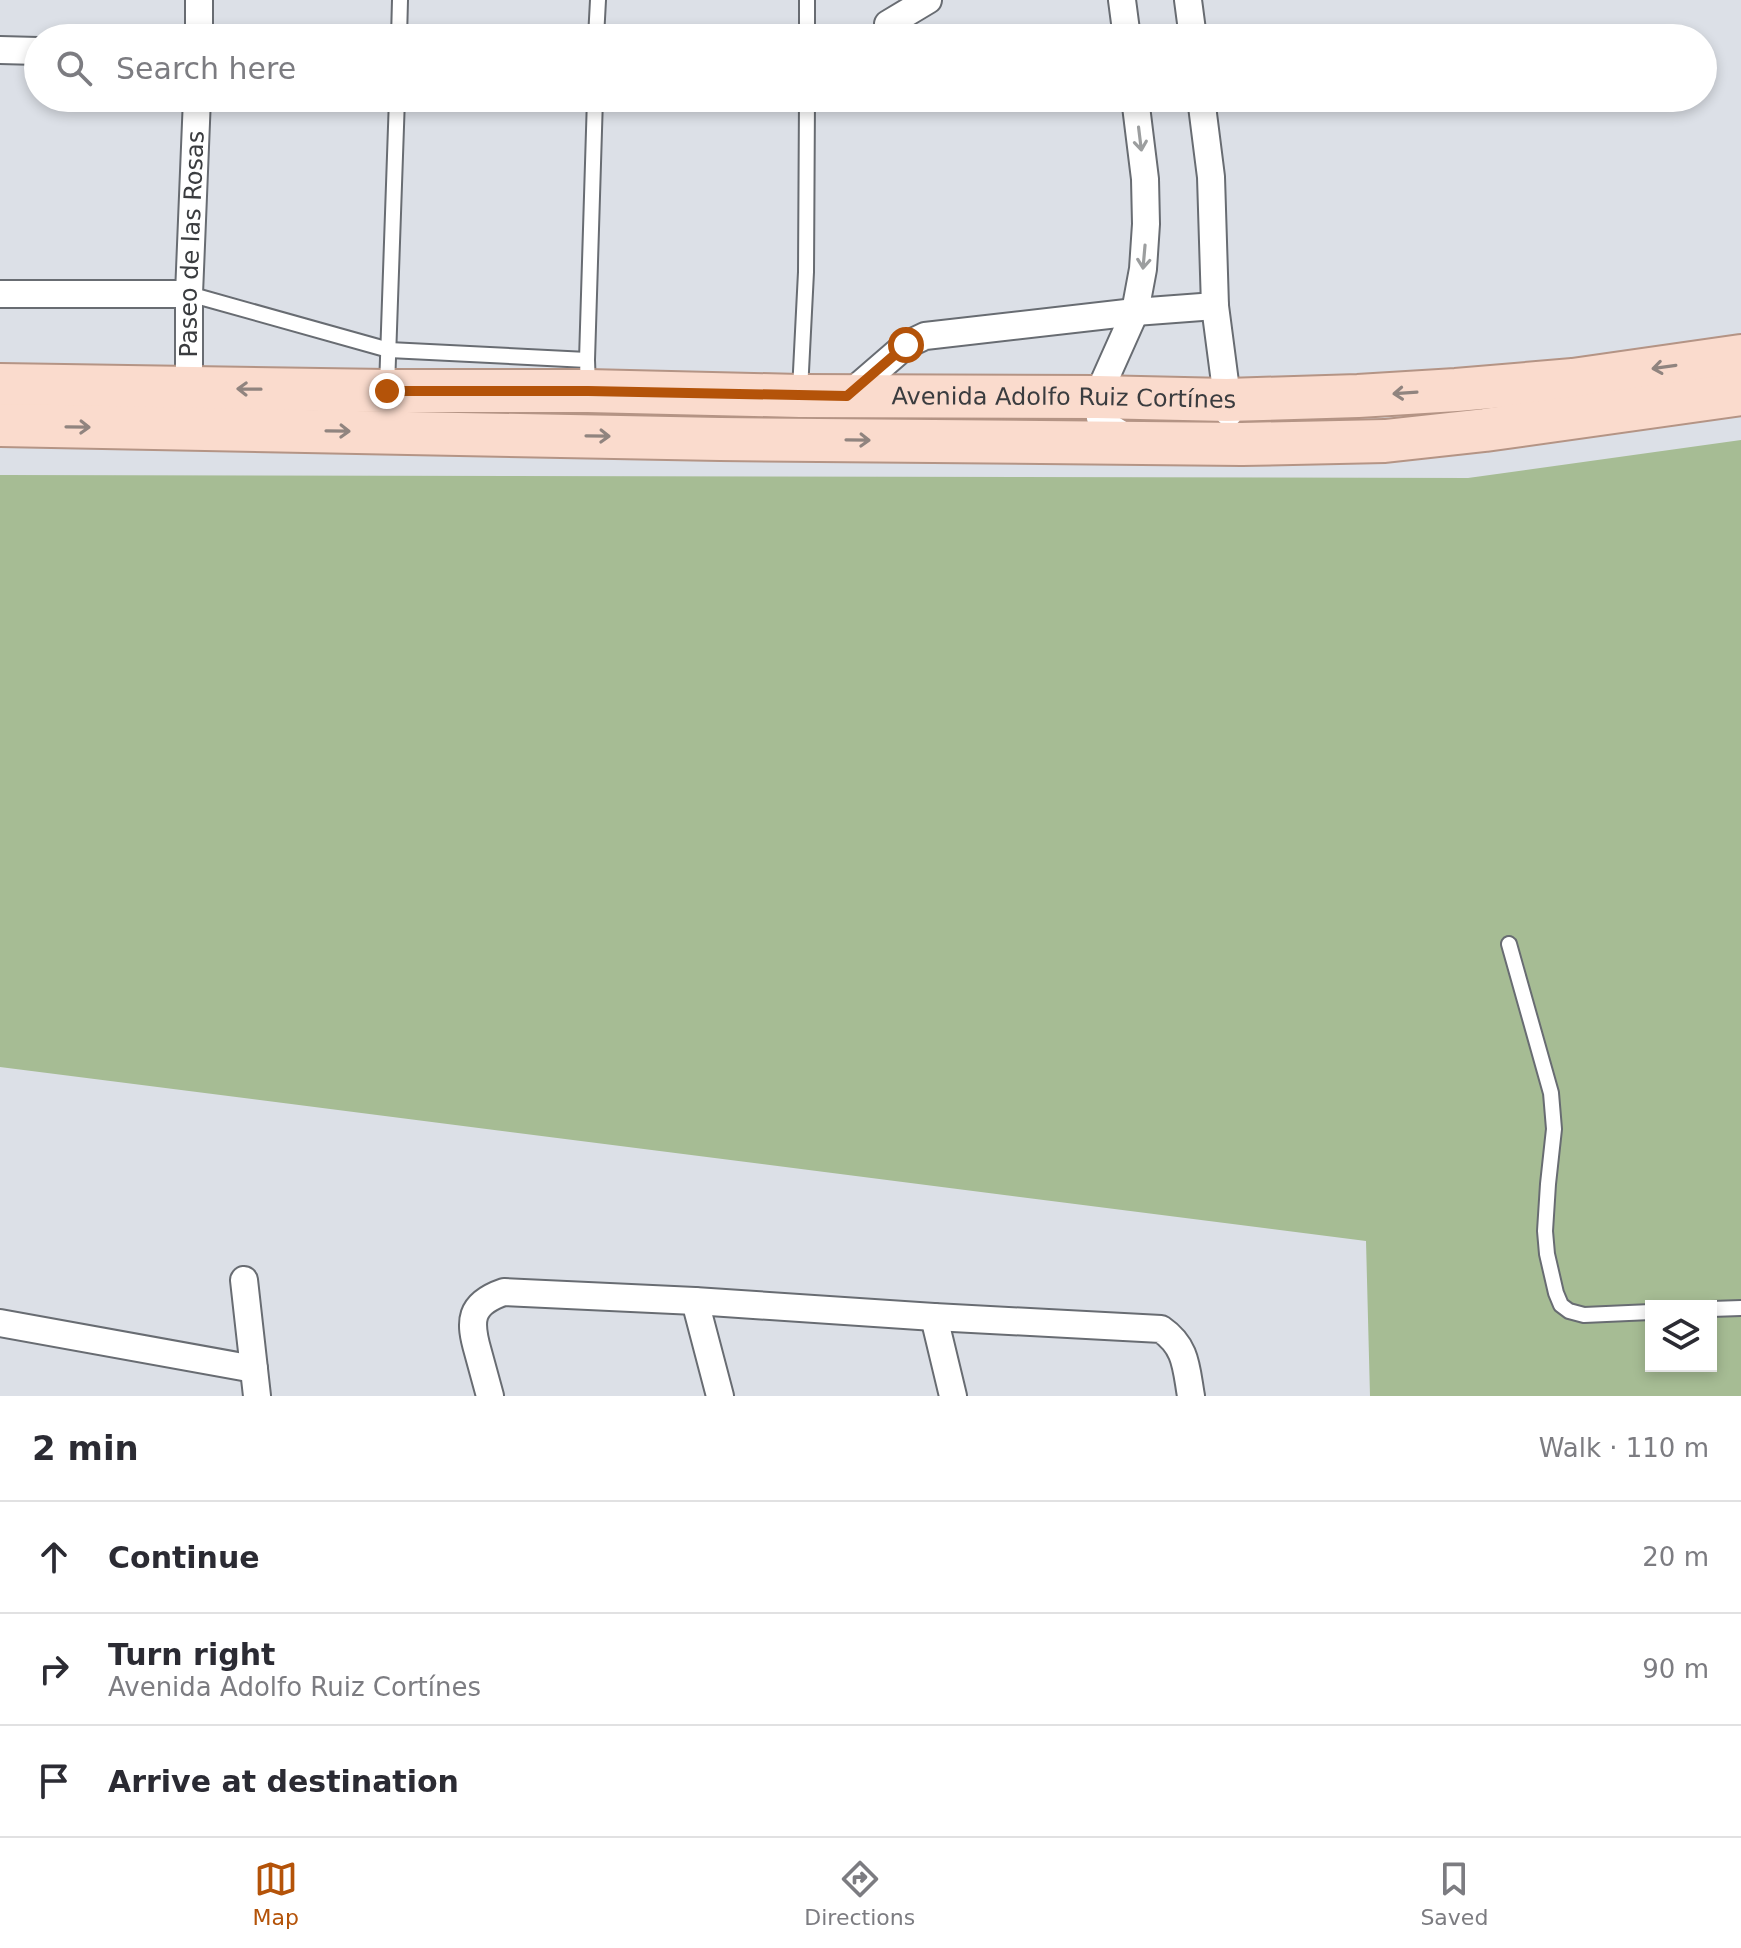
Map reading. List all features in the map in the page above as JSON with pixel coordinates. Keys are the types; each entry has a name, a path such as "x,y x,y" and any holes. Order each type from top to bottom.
{"main road":[{"name":"Avenida Adolfo Ruiz Cortínes","path":"0,385 189,409 588,376 800,396 847,396 1114,422 1227,400 1358,396 1573,380 1741,356"},
{"path":"0,425 189,409 929,441 1114,422 1242,444 1385,441 1741,394"}],"street":[{"path":"199,0 199,24"},
{"path":"888,24 928,0"},
{"path":"1122,0 1125,24"},
{"path":"1188,0 1191,24"},
{"path":"0,50 24,51"},
{"name":"Paseo de las Rosas","path":"189,409 189,294 196,112"},
{"path":"1114,422 1143,269 1145,179 1137,112"},
{"path":"1203,112 1211,177 1215,306 1227,400"},
{"path":"0,294 189,294"},
{"path":"847,396 906,345 925,336 1215,306"},
{"path":"244,1280 257,1396"},
{"path":"490,1396 472,1331 473,1316 490,1297 504,1292 1149,1327 1161,1329 1173,1337 1182,1351 1191,1396"},
{"path":"695,1301 720,1396"},
{"path":"934,1317 953,1396"},
{"path":"0,1323 254,1369"}],"lane":[{"path":"399,24 400,0"},
{"path":"597,24 598,0"},
{"path":"807,0 807,24"},
{"path":"387,391 397,112"},
{"path":"189,294 389,350 588,376 595,112"},
{"path":"800,396 806,272 807,112"},
{"path":"1509,944 1551,1093 1554,1129 1545,1231 1556,1293 1561,1305 1584,1315 1645,1312"},
{"path":"1717,1309 1741,1308"}],"green space":[{"path":"1741,440 1741,1396 1370,1396 1366,1241 0,1067 0,475 1468,478"}],"route":[{"path":"387,391 847,396 906,345"}]}
